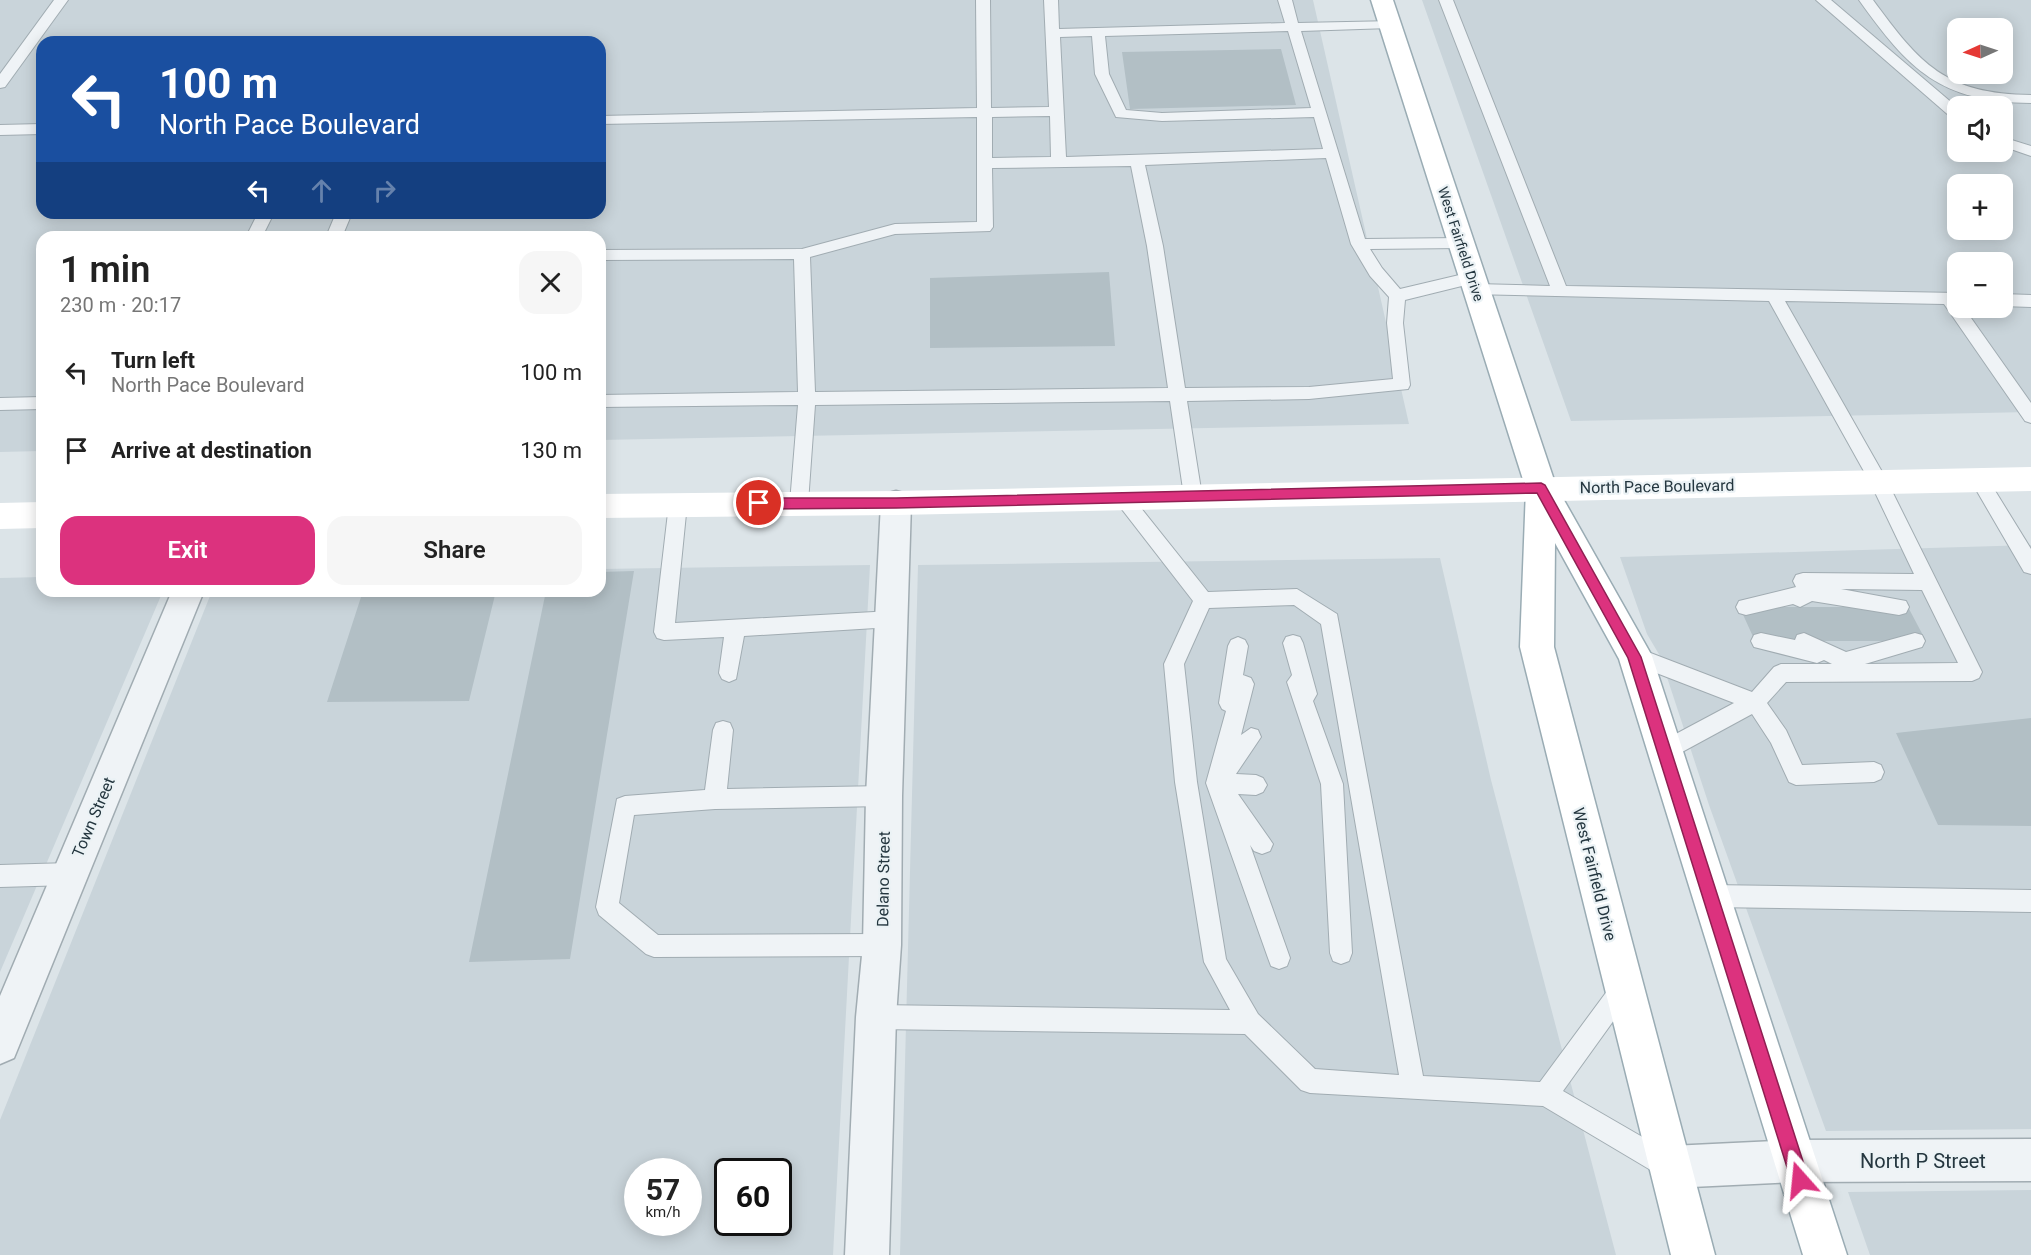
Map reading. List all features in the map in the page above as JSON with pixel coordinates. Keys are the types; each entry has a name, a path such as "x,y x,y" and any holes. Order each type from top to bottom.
{"main road":[{"name":"West Fairfield Drive","path":"1382,0 1541,488 1635,657 1825,1255"},
{"name":"North Pace Boulevard","path":"606,506 896,503 1541,488 2031,480"},
{"name":"West Fairfield Drive","path":"1541,488 1536,647 1693,1255"},
{"path":"0,516 36,515"}],"street":[{"name":"Delano Street","path":"867,1255 876,1017 882,945 884,795 896,503"},
{"name":"Town Street","path":"0,1044 185,597"},
{"name":"North P Street","path":"1671,1167 1794,1161 2031,1160"}],"lane":[{"path":"0,84 61,0"},
{"path":"606,255 802,254 895,229 985,227 983,0"},
{"path":"1051,0 1055,33 1059,162"},
{"path":"606,400 807,400 1309,393 1402,385 1395,323 1397,296 1376,272 1359,244 1285,0"},
{"path":"1446,0 1560,291"},
{"path":"1823,0 1947,107"},
{"path":"1866,0 1896,40 1921,67 1964,89 2007,99 2031,99"},
{"path":"1055,33 1390,24"},
{"path":"1098,32 1102,74 1121,114 1162,117 1320,112"},
{"path":"606,120 1058,111"},
{"path":"0,130 36,129"},
{"path":"2013,145 2031,151"},
{"path":"985,163 1137,161 1332,153"},
{"path":"1137,161 1155,246 1193,496"},
{"path":"1359,244 1461,243"},
{"path":"799,503 807,400 802,254"},
{"path":"1397,296 1474,284 1560,291 1947,299"},
{"path":"1664,751 1755,702 1781,673 1848,667 1972,672 1879,482 1774,296"},
{"path":"2013,300 2031,301"},
{"path":"1966,318 2031,416"},
{"path":"0,404 36,403"},
{"path":"1980,481 2028,558"},
{"path":"1123,498 1203,600"},
{"path":"678,504 664,632 891,619"},
{"path":"1852,607 1809,592 1803,581 1928,582"},
{"path":"1791,607 1809,592"},
{"path":"1746,607 1809,592 1899,607"},
{"path":"1203,600 1297,597 1330,620 1413,1088"},
{"path":"1203,600 1174,664 1186,782 1215,962 1250,1022 1310,1081 1546,1094 1671,1167"},
{"path":"729,673 735,628"},
{"path":"1761,641 1848,667 1915,641"},
{"path":"1804,641 1848,667"},
{"path":"1848,667 1868,641"},
{"path":"1293,644 1324,784 1341,953"},
{"path":"1238,646 1217,783 1279,957"},
{"path":"1635,657 1755,702 1779,736 1796,775 1874,772"},
{"path":"1297,682 1324,784 1331,901"},
{"path":"1244,684 1217,783 1272,904"},
{"path":"715,799 723,730"},
{"path":"1217,783 1251,736"},
{"path":"1306,736 1324,784 1323,841"},
{"path":"1186,782 1256,785"},
{"path":"1217,783 1262,844"},
{"path":"1324,784 1359,784"},
{"path":"882,945 654,946 607,907 625,806 715,799 884,795"},
{"path":"0,876 70,874"},
{"path":"1710,896 2031,901"},
{"path":"1546,1094 1624,987"},
{"path":"876,1017 1250,1022"}],"shaded area":[{"path":"0,0 1313,0 1409,424 606,440 606,231 36,231 36,451 0,452"},
{"path":"1422,0 2031,0 2031,412 1571,421"},
{"path":"2031,545 2031,1129 1826,1131 1709,805 1660,656 1647,634 1620,557"},
{"path":"1440,558 1491,780 1616,1255 900,1255 918,565"},
{"path":"870,565 833,1255 0,1255 0,1120 210,597 606,597 606,569"},
{"path":"36,577 36,597 160,597 0,972 0,578"},
{"path":"2031,1190 2031,1255 1870,1255 1848,1192"}],"building":[{"path":"1281,49 1296,105 1130,109 1122,52"},
{"path":"1109,272 1115,346 930,348 930,278"},
{"path":"634,571 570,959 469,962 545,597 606,597 606,572"},
{"path":"361,597 495,597 469,701 327,702"},
{"path":"1908,607 1926,641 1755,641 1740,608"},
{"path":"2031,718 2031,826 1938,825 1896,733"}],"route":[{"path":"759,503 896,503 1541,488 1635,657 1800,1180"}]}
